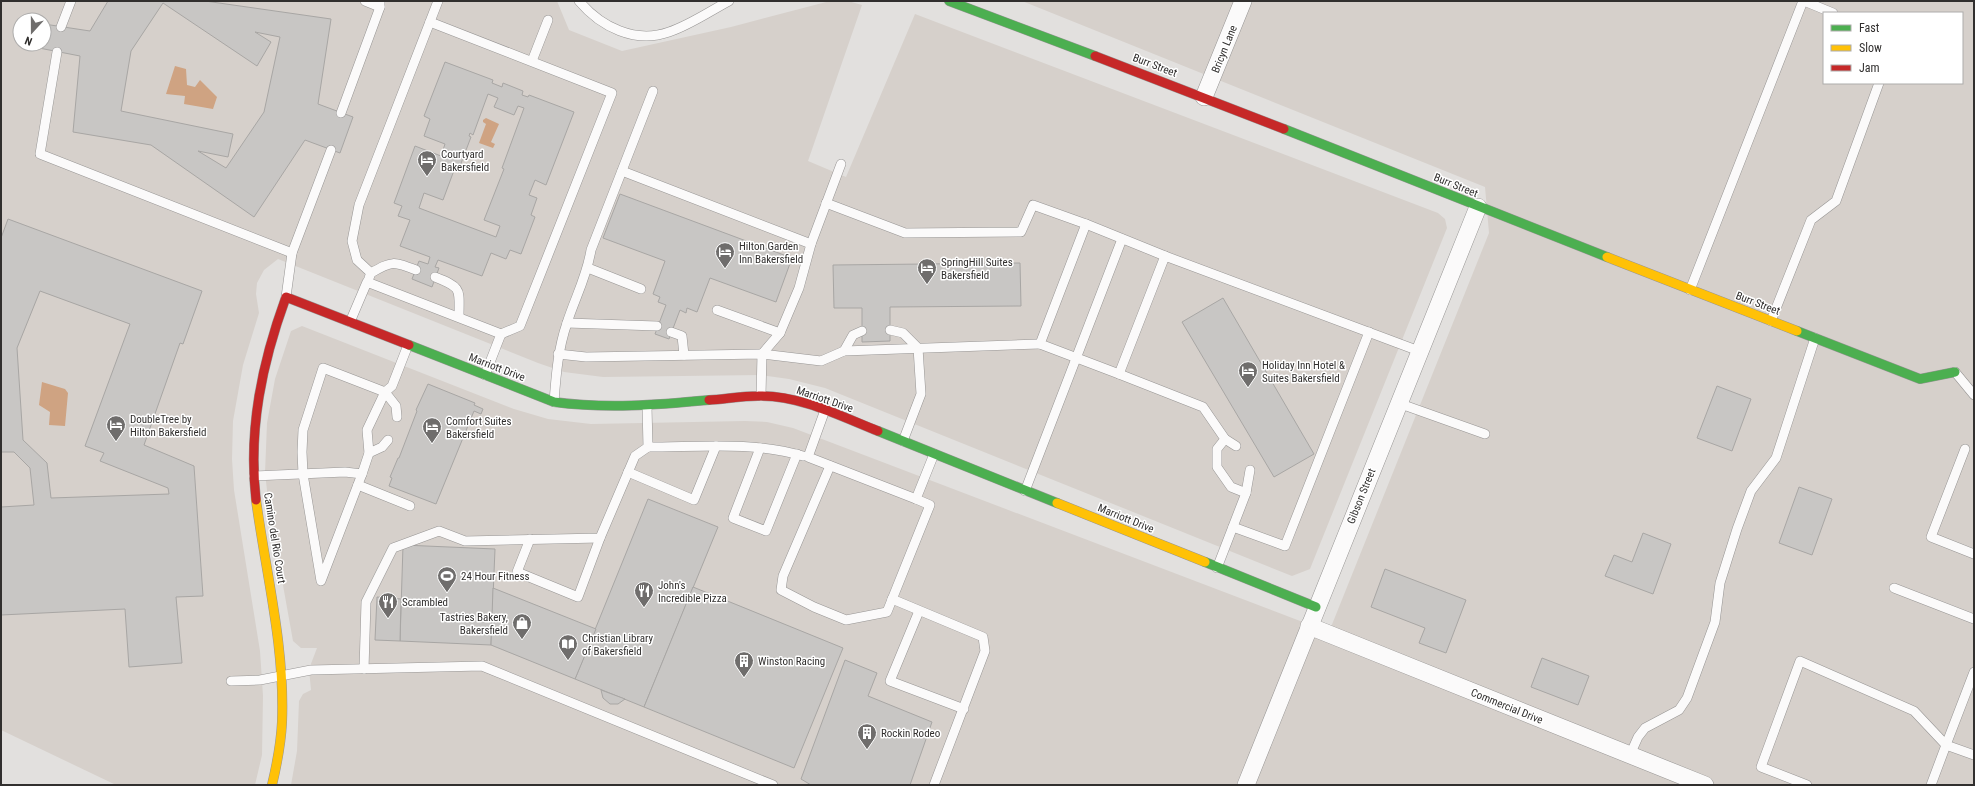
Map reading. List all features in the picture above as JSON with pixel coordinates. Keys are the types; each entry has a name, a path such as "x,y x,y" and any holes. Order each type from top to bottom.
{"street":[{"name":"Burr Street","path":"950,1 1204,97 1478,207 1920,379 1955,372"},
{"name":"Bricyn Lane","path":"1204,97 1243,1"},
{"name":"Gibson Street","path":"1246,785 1316,607 1478,207"},
{"name":"Marriott Drive","path":"286,297 554,402 577,405 647,406 761,396 788,399 825,410 1316,607"},
{"name":"Camino del Rio Court","path":"272,785 282,736 284,700 283,675 254,476 253,451 255,415 260,380 269,345 286,297"},
{"name":"Commercial Drive","path":"1309,626 1705,785"}],"lane":[{"path":"61,27 71,1"},
{"path":"341,113 380,4 365,1"},
{"path":"430,22 612,92 520,326 501,334 369,277 357,260 352,242 359,205 438,1"},
{"path":"579,1 590,14 606,25 629,35 654,36 670,32 729,1"},
{"path":"1690,290 1803,1 1830,12"},
{"path":"532,61 548,20"},
{"path":"57,52 40,154 292,253"},
{"path":"1771,321 1811,220 1836,201 1879,84"},
{"path":"554,402 558,354 567,323 588,268 591,250 652,91"},
{"path":"286,297 292,253 331,150"},
{"path":"761,396 762,354 780,334 799,288 811,244 841,164"},
{"path":"622,171 811,244"},
{"path":"826,203 906,233 1021,232 1033,204 1165,256 1419,351"},
{"path":"1040,344 1086,224"},
{"path":"1025,491 1122,239"},
{"path":"1119,374 1165,256"},
{"path":"350,322 369,277 386,264 397,263 416,270"},
{"path":"588,268 641,289"},
{"path":"435,277 453,284 459,293 459,317"},
{"path":"717,310 780,334"},
{"path":"567,323 657,326"},
{"path":"890,330 903,334 918,348 921,394 903,441"},
{"path":"844,351 853,335 862,331"},
{"path":"672,332 682,336 684,355"},
{"path":"1233,527 1285,546 1369,332"},
{"path":"485,375 501,334"},
{"path":"1630,755 1638,737 1645,728 1679,710 1687,698 1714,622 1720,583 1737,530 1751,492 1776,458 1815,338"},
{"path":"558,354 586,357 762,354 821,361 844,351 1040,344 1203,407 1224,439 1236,446"},
{"path":"397,417 396,406 385,392 323,368 303,430 303,474 321,581 358,486 369,453 367,430 385,392 392,386 408,345"},
{"path":"1955,372 1974,395"},
{"path":"1398,403 1485,434"},
{"path":"647,406 648,448"},
{"path":"808,457 825,410"},
{"path":"1224,439 1217,449 1217,467 1232,487 1246,493"},
{"path":"369,453 382,447 388,440"},
{"path":"628,472 694,500 716,446"},
{"path":"530,539 517,572 578,597 600,538 635,456 648,448 716,446 783,450 808,457 930,505 887,612 846,620 814,607 781,590 783,576 830,466"},
{"path":"760,448 733,518 766,532 797,454"},
{"path":"1965,449 1931,537 1974,554"},
{"path":"916,499 934,454"},
{"path":"1217,568 1246,493 1250,470"},
{"path":"254,476 345,472 362,474"},
{"path":"358,486 410,506"},
{"path":"364,669 366,602 394,548 439,531 465,541 600,538"},
{"path":"1894,588 1974,619"},
{"path":"892,599 983,637 986,650 934,785"},
{"path":"919,611 890,681 964,709"},
{"path":"1807,785 1761,768 1800,661 1914,711 1946,745 1974,755"},
{"path":"231,682 260,680 311,670 482,666 773,785"},
{"path":"1931,785 1974,672"}],"shaded area":[{"path":"1,1 557,1 569,30 622,51 731,27 830,1 848,1 862,5 808,161 846,177 915,14 1438,213 1445,219 1447,228 1310,569 1292,576 825,388 789,379 761,375 603,377 564,372 278,259 264,270 257,283 256,294 259,313 243,365 233,421 232,459 234,490 260,651 263,696 262,755 255,785 116,785 1,730"},
{"path":"1022,1 1974,1 1974,785 291,785 297,751 299,701 303,694 311,690 309,669 317,648 301,648 293,641 269,507 265,473 267,423 275,379 291,331 302,326 514,409 548,419 591,424 745,421 767,422 793,428 1329,632 1489,233 1485,187"},
{"path":"175,66 186,69 187,85 195,87 200,80 217,97 213,109 184,104 185,96 166,94"},
{"path":"486,118 499,124 491,142 495,144 493,148 479,143 486,124 483,120"},
{"path":"42,382 65,389 68,393 65,426 49,425 50,412 39,405"}],"building":[{"path":"108,1 205,1 331,19 318,104 353,117 340,153 305,140 254,217 151,145 73,132 80,56 52,51 52,25 90,31","holes":["163,3 257,66 271,42 255,32 280,37 264,112 226,168 198,151 228,157 233,134 121,111 131,51"]},
{"name":"Courtyard Bakersfield","path":"445,62 493,80 492,83 502,87 503,83 523,91 522,95 528,97 529,95 574,112 546,185 535,180 529,195 537,198 531,215 535,217 521,254 510,250 506,259 491,253 482,276 438,260 435,267 439,268 432,287 412,279 419,261 428,264 430,257 400,246 410,220 398,216 402,206 394,203 415,146 441,156 445,144 424,136 430,119 424,116","holes":["488,94 498,98 494,107 514,115 518,106 524,108 502,168 504,169 484,220 500,226 496,237 419,208 424,193 443,200 456,165 460,166 471,137 469,136 470,133 473,135"]},
{"name":"Hilton Garden Inn Bakersfield","path":"620,194 792,258 776,302 710,278 697,312 687,308 686,313 680,310 669,339 655,334 666,305 658,302 660,297 653,294 665,261 603,238"},
{"name":"DoubleTree by Hilton Bakersfield","path":"8,219 202,291 183,344 180,343 144,445 194,466 203,596 176,597 182,663 129,667 125,609 1,615 1,507 34,505 30,468 14,452 1,452 1,238","holes":["40,291 130,324 85,446 104,453 100,461 168,488 169,494 51,498 47,463 23,440 17,348"]},
{"name":"SpringHill Suites Bakersfield","path":"1020,263 1021,306 890,307 890,341 862,342 862,308 834,308 833,265"},
{"name":"Holiday Inn Hotel & Suites Bakersfield","path":"1223,298 1314,454 1274,477 1182,322"},
{"name":"Comfort Suites Bakersfield","path":"428,384 475,403 474,405 483,409 481,414 474,411 436,504 389,486 392,478 390,477 399,458 417,411 416,410"},
{"path":"1717,386 1751,399 1732,451 1697,438"},
{"path":"1799,487 1832,499 1812,555 1779,543"},
{"name":"John's Incredible Pizza","path":"648,499 718,527 644,707 575,679"},
{"path":"1643,533 1671,544 1653,594 1605,576 1614,555 1632,562"},
{"name":"24 Hour Fitness","path":"403,545 495,549 491,645 400,641"},
{"path":"1385,569 1466,600 1446,653 1419,643 1425,628 1371,607"},
{"name":"Winston Racing","path":"693,587 843,648 794,768 644,707"},
{"path":"493,588 596,629 575,679 491,645"},
{"name":"Scrambled","path":"377,597 401,599 400,641 375,640"},
{"path":"1542,658 1589,676 1578,705 1531,687"},
{"name":"Rockin Rodeo","path":"845,660 877,673 868,696 932,722 910,785 811,785 801,779"},
{"path":"601,690 625,699 618,704 610,704 603,698"}],"traffic: fast":[{"path":"949,1 1095,56"},
{"path":"1284,129 1607,257"},
{"path":"1797,331 1920,379 1955,372"},
{"path":"409,345 554,402 612,406 651,405 709,400"},
{"path":"878,431 1057,503"},
{"path":"1205,562 1316,607"}],"traffic: slow":[{"path":"1607,257 1797,331"},
{"path":"256,500 274,610 281,666 282,722 272,785"},
{"path":"1057,503 1205,562"}],"traffic: jam":[{"path":"1095,56 1284,129"},
{"path":"256,500 254,448 259,397 270,347 286,297 409,345"},
{"path":"709,400 746,396 789,399 834,413 878,431"}],"place":[{"name":"Courtyard Bakersfield","path":"427,177"},
{"name":"Hilton Garden Inn Bakersfield","path":"725,269"},
{"name":"SpringHill Suites Bakersfield","path":"927,285"},
{"name":"Holiday Inn Hotel & Suites Bakersfield","path":"1248,388"},
{"name":"DoubleTree by Hilton Bakersfield","path":"116,442"},
{"name":"Comfort Suites Bakersfield","path":"432,444"},
{"name":"24 Hour Fitness","path":"447,593"},
{"name":"John's Incredible Pizza","path":"644,608"},
{"name":"Scrambled","path":"388,619"},
{"name":"Tastries Bakery, Bakersfield","path":"522,640"},
{"name":"Christian Library of Bakersfield","path":"568,661"},
{"name":"Winston Racing","path":"744,678"},
{"name":"Rockin Rodeo","path":"867,750"}]}
